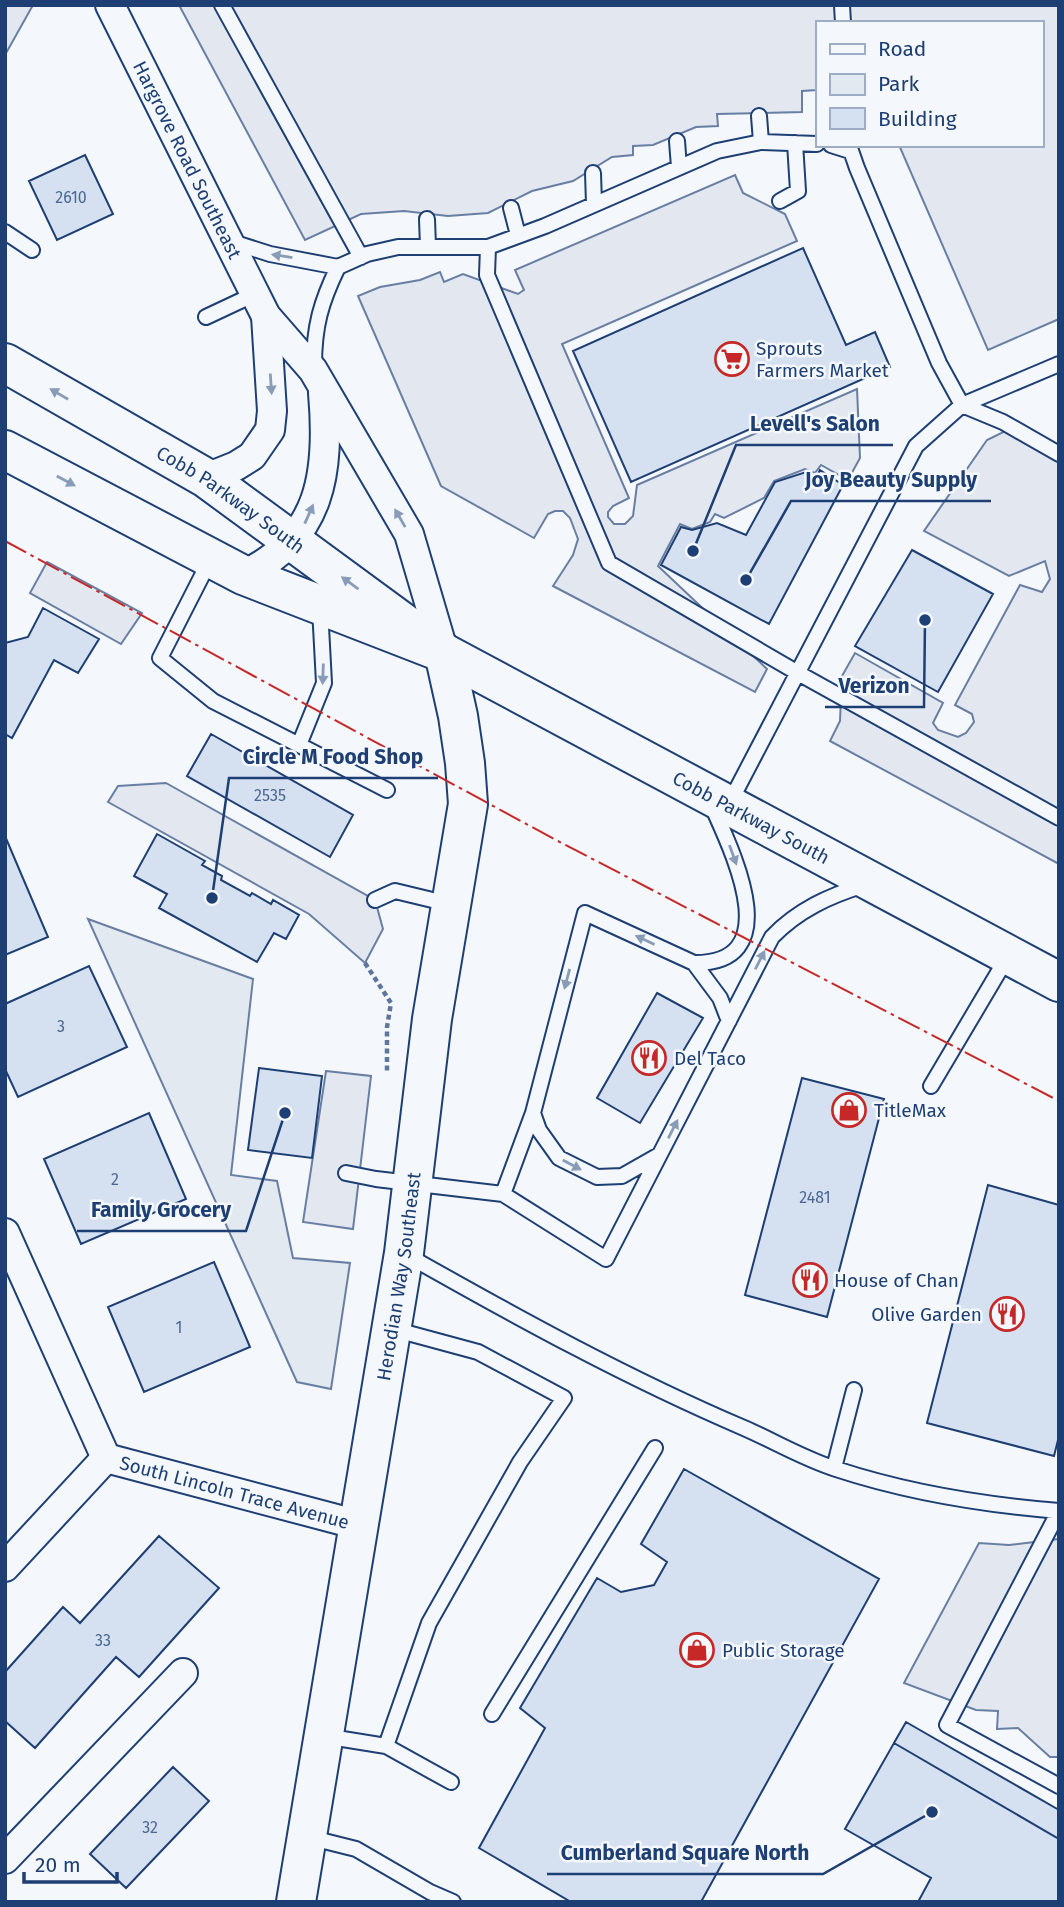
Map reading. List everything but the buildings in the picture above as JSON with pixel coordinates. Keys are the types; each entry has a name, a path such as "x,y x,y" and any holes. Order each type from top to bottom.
{"main road":[{"name":"Cobb Parkway South","path":"5,363 206,478 444,653"},
{"name":"Cobb Parkway South","path":"5,450 227,567 444,653 1059,982"},
{"name":"Herodian Way Southeast","path":"296,1902 404,1253 432,1019 468,804 466,763 444,653"}],"street":[{"name":"Hargrove Road Southeast","path":"110,5 261,305 318,378 409,534 444,653"},
{"name":"Hargrove Road Southeast","path":"206,478 236,466 252,456 270,430 272,411 261,305"},
{"path":"227,567 264,565 292,541 312,510 323,473 326,431 318,378"},
{"name":"South Lincoln Trace Avenue","path":"5,1233 106,1458 359,1525"},
{"path":"5,1567 106,1458"},
{"path":"5,1859 183,1673"}],"lane":[{"path":"222,5 361,257"},
{"path":"759,116 761,142"},
{"path":"677,141 679,167"},
{"path":"228,240 270,254 338,267 361,257 398,247 488,247 717,151 761,142 816,144"},
{"path":"780,201 797,191 795,144"},
{"path":"850,148 939,363 962,405 1003,422 1059,454"},
{"path":"593,173 594,204"},
{"path":"511,208 518,235"},
{"path":"426,219 428,247"},
{"path":"5,232 32,250"},
{"path":"488,247 487,275 609,564 797,673 1059,818"},
{"path":"318,378 314,336 317,317 338,267"},
{"path":"206,317 261,305"},
{"path":"503,1194 533,1113 585,913 694,963 706,963 727,955 737,947 744,938 747,908 717,799 797,673 916,446 962,405 1059,363"},
{"path":"227,567 160,658 213,701 387,790"},
{"path":"299,745 324,683 320,606"},
{"path":"346,1173 503,1194 606,1259 772,937 801,912 836,894 872,882"},
{"path":"375,900 395,891 451,904"},
{"path":"931,1086 1009,955"},
{"path":"694,963 720,998 729,1021"},
{"path":"533,1113 539,1130 559,1158 597,1177 622,1176 660,1155"},
{"path":"404,1253 549,1336 689,1405 834,1468 914,1490 1059,1511 947,1725 1059,1786"},
{"path":"386,1746 429,1623 520,1462 564,1398 478,1352 391,1329"},
{"path":"834,1468 854,1390"},
{"path":"492,1714 655,1448"},
{"path":"323,1735 386,1746 451,1782"},
{"path":"307,1837 356,1849 430,1892 453,1902"}],"path":[{"path":"365,963 391,1003 387,1027 387,1071"}],"green space":[{"path":"88,919 253,979 231,1175 277,1181 293,1258 350,1263 331,1389 297,1382"}],"shaded area":[{"path":"5,5 33,5 5,55"},
{"path":"179,5 1059,5 1059,319 988,350 900,147 1043,147 1043,21 816,21 816,90 802,91 802,112 717,114 718,126 696,127 653,145 633,146 633,155 612,157 573,181 532,191 488,213 448,216 404,211 361,214 305,240"},
{"path":"735,175 743,193 785,214 797,241 562,344 629,498 613,506 608,512 608,517 614,524 625,524 633,516 637,485 857,389 860,458 848,480 821,465 815,473 805,469 774,481 764,498 724,518 715,514 710,522 692,529 680,524 658,566 767,669 755,692 553,586 573,555 578,539 570,518 563,511 548,514 534,538 441,486 358,296 380,287 420,280 440,272 444,282 463,274 518,294 524,290 515,270"},
{"path":"1020,424 1059,447 1059,864 830,741 840,721 842,676 855,653 943,703 933,723 938,730 958,737 966,733 974,722 972,714 955,705 1020,585 1042,592 1050,579 1045,561 1009,576 924,531 987,440"},
{"path":"47,562 142,613 121,644 30,593"},
{"path":"166,783 375,900 383,929 365,963 309,914 108,802 118,786"},
{"path":"326,1071 371,1076 353,1229 303,1222"},
{"path":"1059,1539 1059,1757 1050,1757 1018,1728 997,1729 998,1711 976,1710 904,1683 979,1543 1009,1545"}],"power":[{"path":"5,541 554,839 1059,1101"}],"place":[{"name":"Sprouts Farmers Market","path":"732,359"},
{"name":"Levell's Salon","path":"693,551"},
{"name":"Joy Beauty Supply","path":"746,580"},
{"name":"Verizon","path":"925,620"},
{"name":"Circle M Food Shop","path":"212,898"},
{"name":"Del Taco","path":"649,1058"},
{"name":"TitleMax","path":"849,1110"},
{"name":"Family Grocery","path":"285,1113"},
{"name":"House of Chan","path":"810,1280"},
{"name":"Olive Garden","path":"1007,1314"},
{"name":"Public Storage","path":"697,1650"},
{"name":"Cumberland Square North","path":"932,1812"}]}
